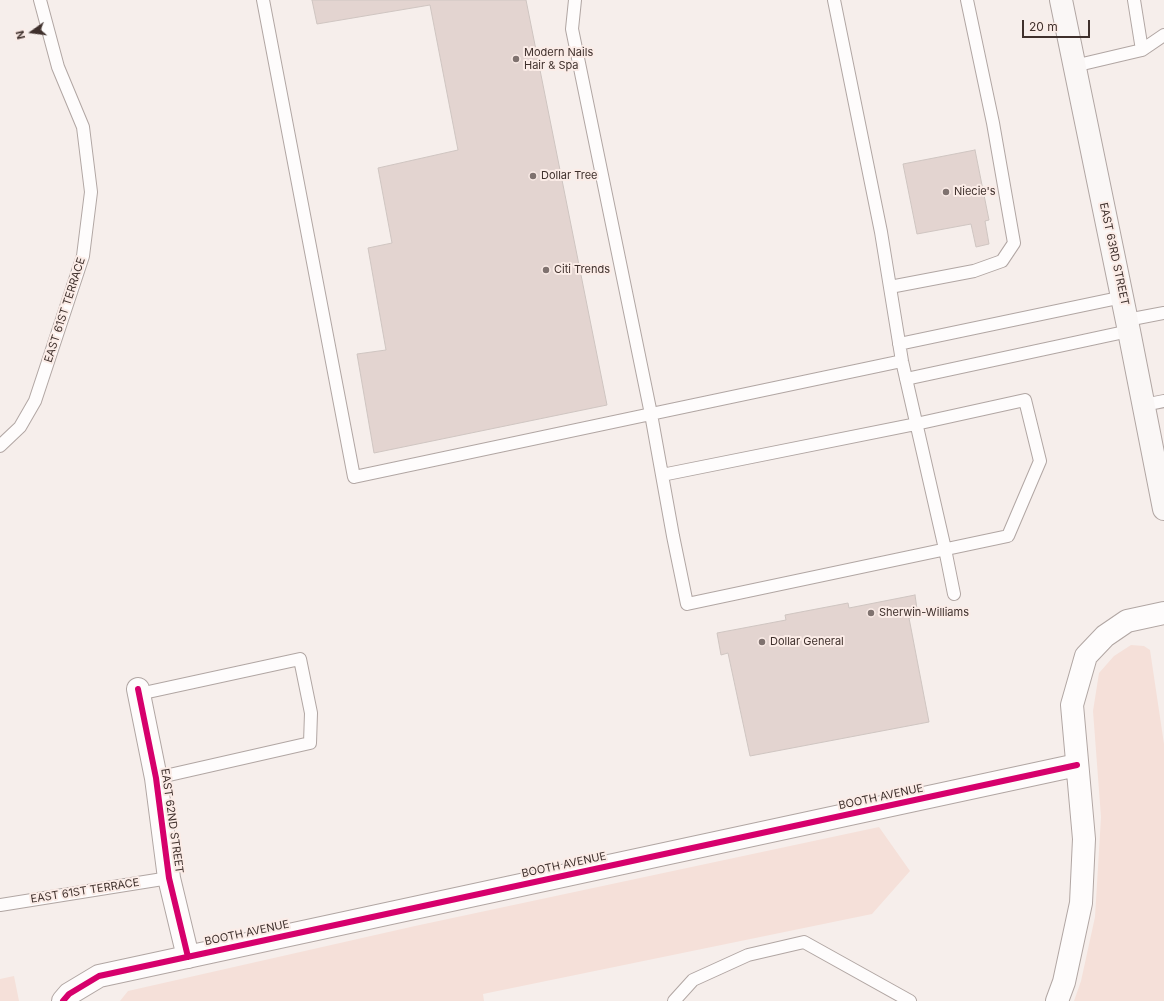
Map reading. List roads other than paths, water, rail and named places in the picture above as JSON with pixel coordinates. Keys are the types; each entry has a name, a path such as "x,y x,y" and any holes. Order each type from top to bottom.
{"main road":[{"name":"EAST 63RD STREET","path":"1061,0 1128,325 1154,403 1164,509"}],"street":[{"path":"1057,1001 1064,982 1081,903 1084,839 1072,705 1086,656 1105,636 1126,622 1164,613"},
{"name":"EAST 62ND STREET","path":"138,691 156,778 170,878 188,957"},
{"name":"BOOTH AVENUE","path":"63,1001 69,994 99,976 1077,765"}],"lane":[{"name":"EAST 61ST TERRACE","path":"0,446 20,427 36,401 83,256 90,192 83,127 58,67 40,0"},
{"path":"263,0 354,477 902,361"},
{"path":"575,0 572,29 651,414 662,475 687,604 1008,536 1040,461 1025,400 916,424 662,475"},
{"path":"834,0 881,232 902,361 954,594"},
{"path":"890,287 974,271 995,264 1002,261 1014,243 993,123 967,0"},
{"path":"1134,0 1142,50"},
{"path":"1074,66 1142,50 1164,35"},
{"path":"899,344 1123,297"},
{"path":"906,379 1128,325 1164,313"},
{"path":"138,691 300,659 311,713 310,743 156,778"},
{"name":"EAST 61ST TERRACE","path":"0,906 170,878"},
{"path":"674,1001 693,980 748,956 804,942 910,1001"}],"place":[{"name":"Modern Nails Hair & Spa","path":"516,59"},
{"name":"Dollar Tree","path":"533,176"},
{"name":"Niecie's","path":"946,192"},
{"name":"Citi Trends","path":"546,270"},
{"name":"Sherwin-Williams","path":"871,613"},
{"name":"Dollar General","path":"762,642"}]}
